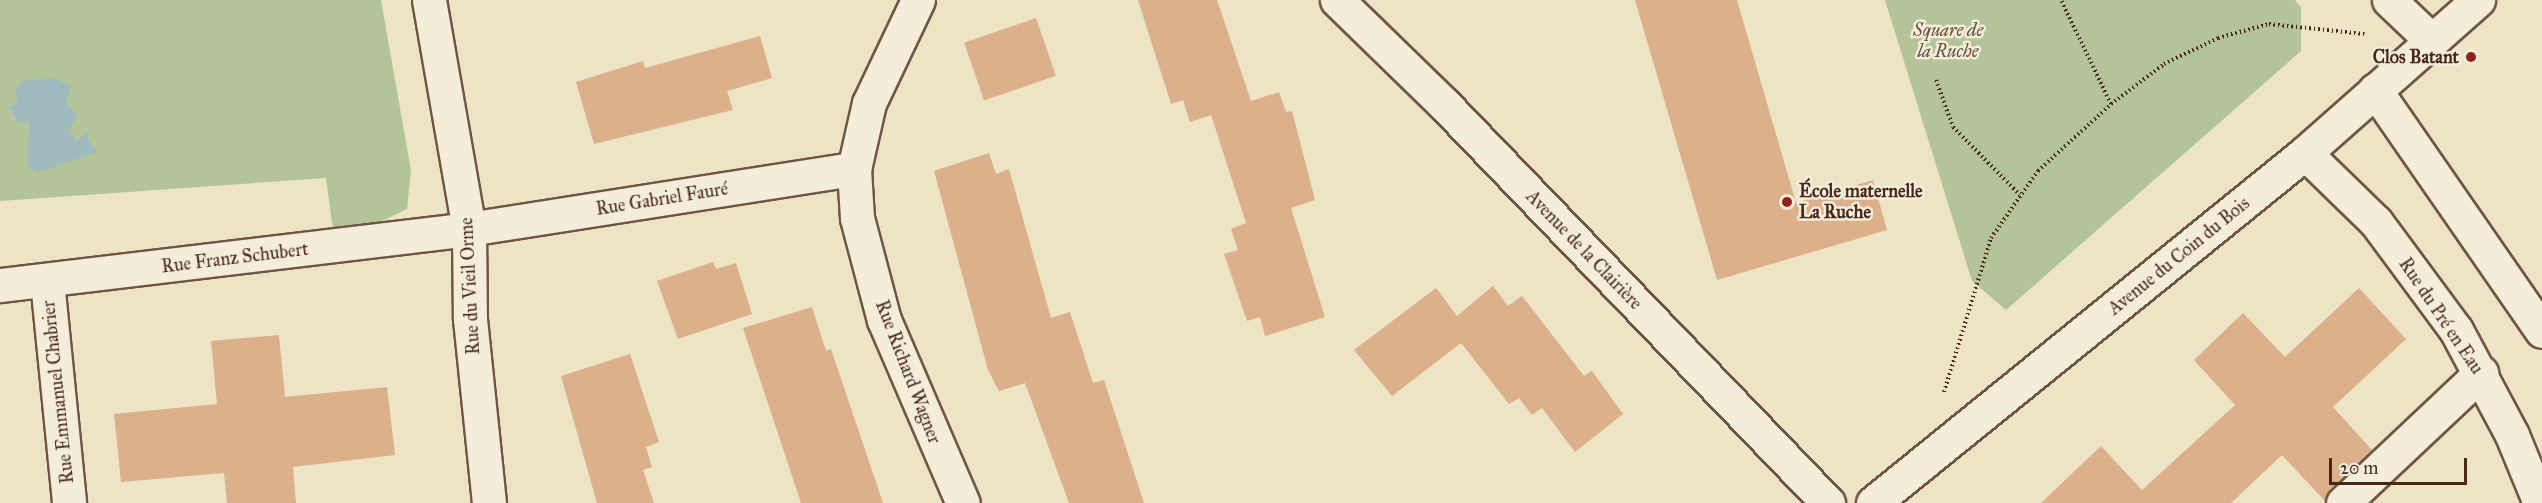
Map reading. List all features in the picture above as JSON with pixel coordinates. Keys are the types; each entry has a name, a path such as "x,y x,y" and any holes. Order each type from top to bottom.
{"street":[{"name":"Rue du Vieil Orme","path":"429,0 469,229 470,319 489,503"},
{"name":"Rue Richard Wagner","path":"918,0 869,103 854,169 857,218 884,320 963,503"},
{"name":"Avenue de la Clairière","path":"1336,0 1444,104 1828,503"},
{"path":"2389,0 2432,41"},
{"name":"Avenue du Coin du Bois","path":"1873,503 2305,153 2478,0"},
{"path":"2375,90 2542,331"},
{"name":"Rue du Pré en Eau","path":"2305,153 2376,222 2481,373 2540,503"},
{"name":"Rue Gabriel Fauré","path":"469,229 854,169"},
{"name":"Rue Franz Schubert","path":"0,285 469,229"},
{"name":"Rue Emmanuel Chabrier","path":"47,281 69,503"},
{"path":"2343,503 2481,373"}],"path":[{"path":"2061,0 2111,104"},
{"path":"1942,397 1991,238 2038,171 2111,104 2164,64 2218,38 2268,24 2432,41"},
{"path":"1936,80 1953,127 2020,195"}],"green space":[{"path":"0,0 381,0 411,171 407,209 378,223 333,230 326,178 0,201"},
{"name":"Square de la Ruche","path":"1885,0 2295,0 2301,7 2301,51 2006,310 1972,281"}],"water":[{"path":"54,78 71,86 66,102 77,116 69,131 77,141 89,130 87,138 97,152 39,172 28,166 29,122 18,122 9,107 18,103 15,91 22,81"}],"building":[{"path":"1138,0 1217,0 1251,101 1279,92 1286,112 1292,111 1315,200 1291,208 1325,317 1265,336 1260,317 1247,321 1224,254 1238,250 1231,229 1246,223 1211,115 1190,122 1183,100 1171,104"},
{"path":"1635,0 1737,0 1796,203 1873,180 1887,230 1717,280"},
{"path":"1036,18 1056,76 984,100 964,43"},
{"path":"760,36 772,78 727,91 733,110 594,144 576,82 643,61 645,68"},
{"path":"989,153 996,174 1009,169 1051,318 1070,312 1093,383 1104,380 1144,503 1069,503 1025,383 999,391 988,370 934,171"},
{"path":"713,262 716,269 736,263 752,314 678,339 657,281"},
{"path":"1493,286 1508,306 1522,296 1584,376 1592,371 1623,414 1575,452 1542,408 1532,415 1519,398 1509,404 1461,343 1392,396 1354,350 1436,288 1457,316"},
{"path":"2359,288 2406,339 2333,407 2372,450 2330,489 2325,501 2282,455 2231,503 2041,503 2101,446 2142,490 2235,405 2194,360 2243,313 2285,357"},
{"path":"812,307 826,351 831,349 883,503 801,503 743,328"},
{"path":"279,335 285,397 387,387 395,455 293,467 296,503 227,503 224,473 121,482 114,414 217,404 211,341"},
{"path":"630,354 659,442 646,447 652,467 643,470 654,503 597,503 561,376"}],"place":[{"name":"Clos Batant","path":"2471,57"},
{"name":"École maternelle La Ruche","path":"1787,202"}]}
